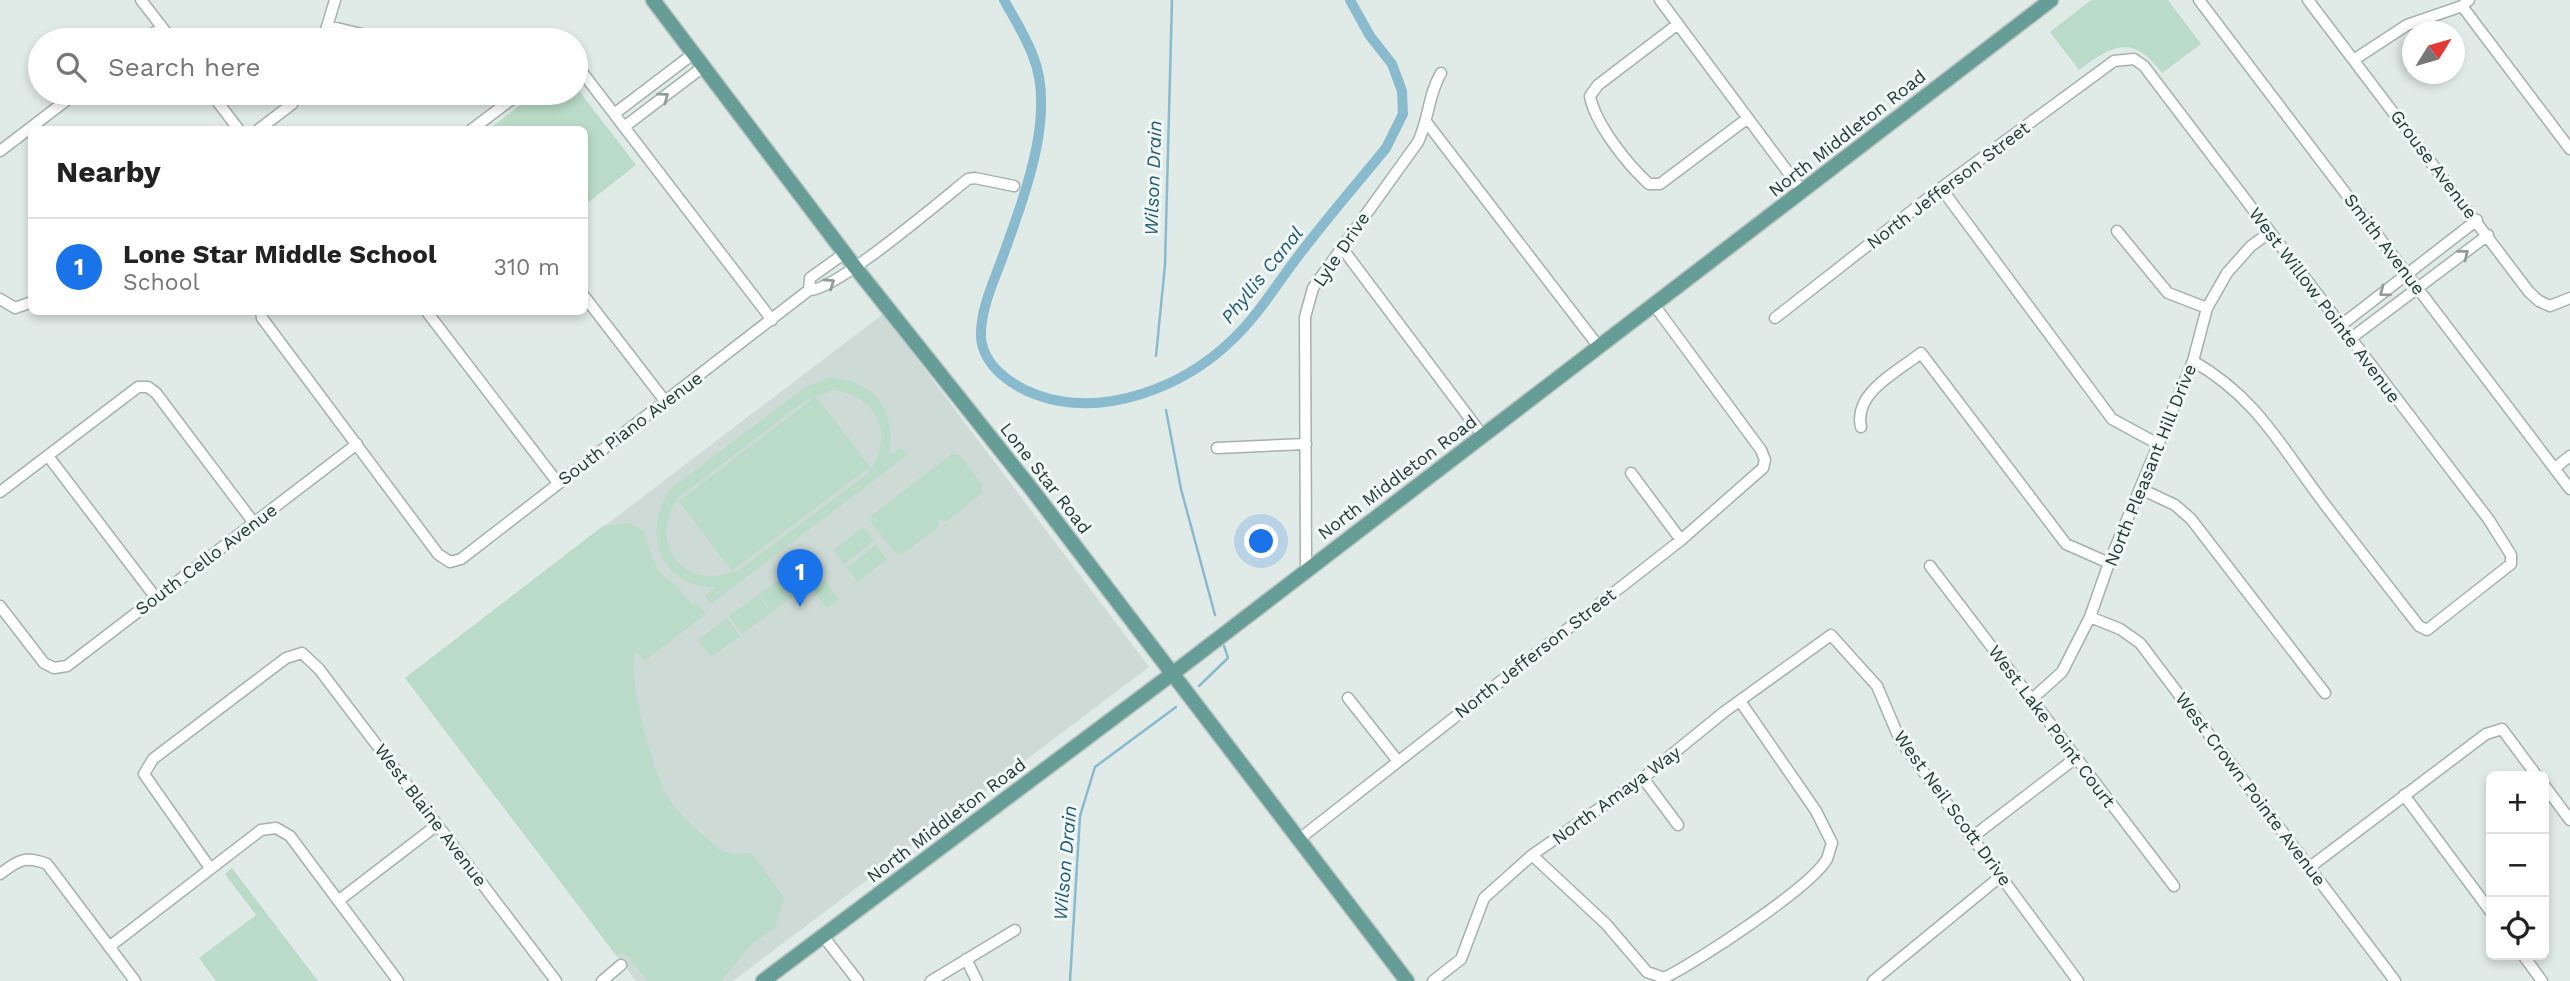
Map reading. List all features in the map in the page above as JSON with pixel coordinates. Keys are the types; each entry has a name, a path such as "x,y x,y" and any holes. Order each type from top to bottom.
{"main road":[{"name":"Lone Star Road","path":"653,0 855,267 1407,981"},
{"name":"North Middleton Road","path":"763,981 1172,674 2051,0"}],"street":[{"path":"141,0 162,27"},
{"path":"335,0 328,26 336,28"},
{"path":"1660,0 1802,191"},
{"name":"Smith Avenue","path":"2199,0 2570,489"},
{"name":"Grouse Avenue","path":"2308,0 2539,301 2550,306 2570,298"},
{"path":"2355,59 2407,25 2466,3 2570,149"},
{"path":"1678,24 1598,85 1590,96 1613,141 1632,168 1649,184 1660,184 1748,118"},
{"path":"614,114 693,54"},
{"name":"North Jefferson Street","path":"1775,318 1941,188 2114,61 2126,59"},
{"name":"West Willow Pointe Avenue","path":"2126,59 2134,59 2144,66 2488,520 2511,555 2511,564 2427,630 2419,626 2353,541 2266,420 2225,379 2193,360"},
{"path":"624,127 703,67"},
{"name":"Lyle Drive","path":"1306,571 1305,317 1313,288 1418,142 1427,123 1432,88 1441,73"},
{"path":"588,82 772,320"},
{"path":"33,126 61,105"},
{"path":"220,105 236,126"},
{"path":"263,126 291,105"},
{"path":"476,126 504,105"},
{"path":"1427,123 1599,347"},
{"path":"0,152 28,130"},
{"name":"South Piano Avenue","path":"356,444 438,554 450,562 461,559 809,290 818,291 855,267 968,179 1014,186"},
{"path":"1941,188 2112,419 2158,444"},
{"path":"2340,326 2477,220"},
{"path":"2117,230 2168,293 2207,308"},
{"name":"North Pleasant Hill Drive","path":"2032,699 2062,672 2090,617 2109,563 2193,360 2207,308 2227,273 2251,246 2269,233"},
{"path":"2350,339 2488,235"},
{"path":"1342,248 1483,436"},
{"name":"South Piano Avenue","path":"809,290 810,278 845,253"},
{"path":"0,299 15,308 28,303"},
{"path":"588,301 665,401"},
{"name":"North Jefferson Street","path":"1298,840 1681,540 1763,468 1765,460 1761,450 1654,305"},
{"path":"262,315 356,444"},
{"path":"429,315 558,483"},
{"path":"1861,427 1858,415 1868,395 1921,353 2066,544 2109,563"},
{"path":"0,492 138,387 148,387 156,393 254,523"},
{"name":"South Cello Avenue","path":"0,606 44,663 54,668 68,666 356,444"},
{"path":"1217,448 1306,444"},
{"path":"48,456 156,598"},
{"path":"2555,468 2570,456"},
{"path":"1631,473 1681,540"},
{"path":"2141,489 2175,505 2191,519 2325,693"},
{"name":"West Lake Point Court","path":"1930,566 2174,886"},
{"name":"West Crown Pointe Avenue","path":"2090,617 2120,629 2140,643 2395,981"},
{"name":"North Amaya Way","path":"1433,981 1461,959 1484,898 1532,855 1643,778 1740,701 1831,635"},
{"name":"West Neil Scott Drive","path":"1831,635 1877,685 1900,740 2078,981"},
{"name":"West Blaine Avenue","path":"210,868 144,774 153,759 286,658 302,653 320,669 556,981"},
{"path":"1348,698 1397,760"},
{"path":"1532,855 1606,924 1647,972 1664,978 1689,966 1756,918 1812,876 1827,858 1832,843 1816,811 1740,701"},
{"path":"2310,867 2404,795 2496,730 2502,729 2533,771"},
{"path":"1971,838 2077,757"},
{"path":"1643,778 1678,825"},
{"path":"2549,792 2570,820"},
{"path":"2404,795 2486,905"},
{"path":"338,901 437,825"},
{"path":"109,947 261,830 276,828 290,836 397,981"},
{"path":"0,874 19,860 32,858 47,864 135,981"},
{"path":"1873,981 2001,876"},
{"path":"931,981 1015,930"},
{"path":"823,936 858,981"},
{"path":"966,959 977,981"},
{"path":"2527,960 2542,981"},
{"path":"602,981 621,965"}],"shaded area":[{"path":"883,314 1149,667 733,981 636,981 405,678"}],"green space":[{"path":"2091,0 2168,0 2201,44 2162,73 2141,52 2122,47 2103,54 2079,70 2050,32"},
{"path":"588,103 636,165 588,203 588,126 493,126 520,105 588,105"},
{"path":"831,377 847,380 872,393 886,413 890,426 889,456 901,447 907,455 711,604 705,596 716,587 696,585 681,578 669,567 661,554 657,521 662,504 672,488 804,388","holes":["833,390 849,394 872,409 881,433 876,460 867,474 740,569 721,575 704,575 689,570 677,561 669,549 666,533 669,516 678,498 806,400"]},
{"path":"816,396 870,467 732,571 679,501"},
{"path":"952,454 959,455 983,485 982,493 947,521 939,520 938,527 903,554 895,553 870,521 872,515"},
{"path":"629,523 643,531 658,571 677,586 692,605 696,602 706,614 644,661 636,651 635,680 642,723 661,784 677,810 720,850 732,854 750,853 754,856 784,897 775,928 753,943 721,981 648,981 627,956 622,953 616,955 405,678 603,526"},
{"path":"863,527 874,541 844,564 834,550"},
{"path":"876,545 887,559 858,582 847,568"},
{"path":"811,564 839,599 827,608 799,573"},
{"path":"788,573 801,591 772,612 759,594"},
{"path":"758,595 771,613 742,634 729,616"},
{"path":"727,618 740,636 711,657 698,640"},
{"path":"232,868 318,981 216,981 199,958 256,915 225,874"}],"waterway":[{"name":"Phyllis Canal","path":"1004,0 1033,56 1039,79 1041,104 1039,130 1028,183 985,306 981,327 983,347 1000,374 1018,386 1037,395 1088,403 1115,401 1166,385 1212,358 1251,319 1316,233 1386,148 1403,114 1402,91 1392,64 1370,36 1350,0"},
{"name":"Wilson Drain","path":"1156,356 1165,265 1172,0"},
{"name":"Wilson Drain","path":"1166,410 1181,489 1215,615"},
{"name":"Wilson Drain","path":"1199,686 1228,658 1224,646"},
{"name":"Wilson Drain","path":"1070,981 1080,816 1095,767 1176,707"}],"place":[{"name":"Lone Star Middle School","path":"800,607"}]}
